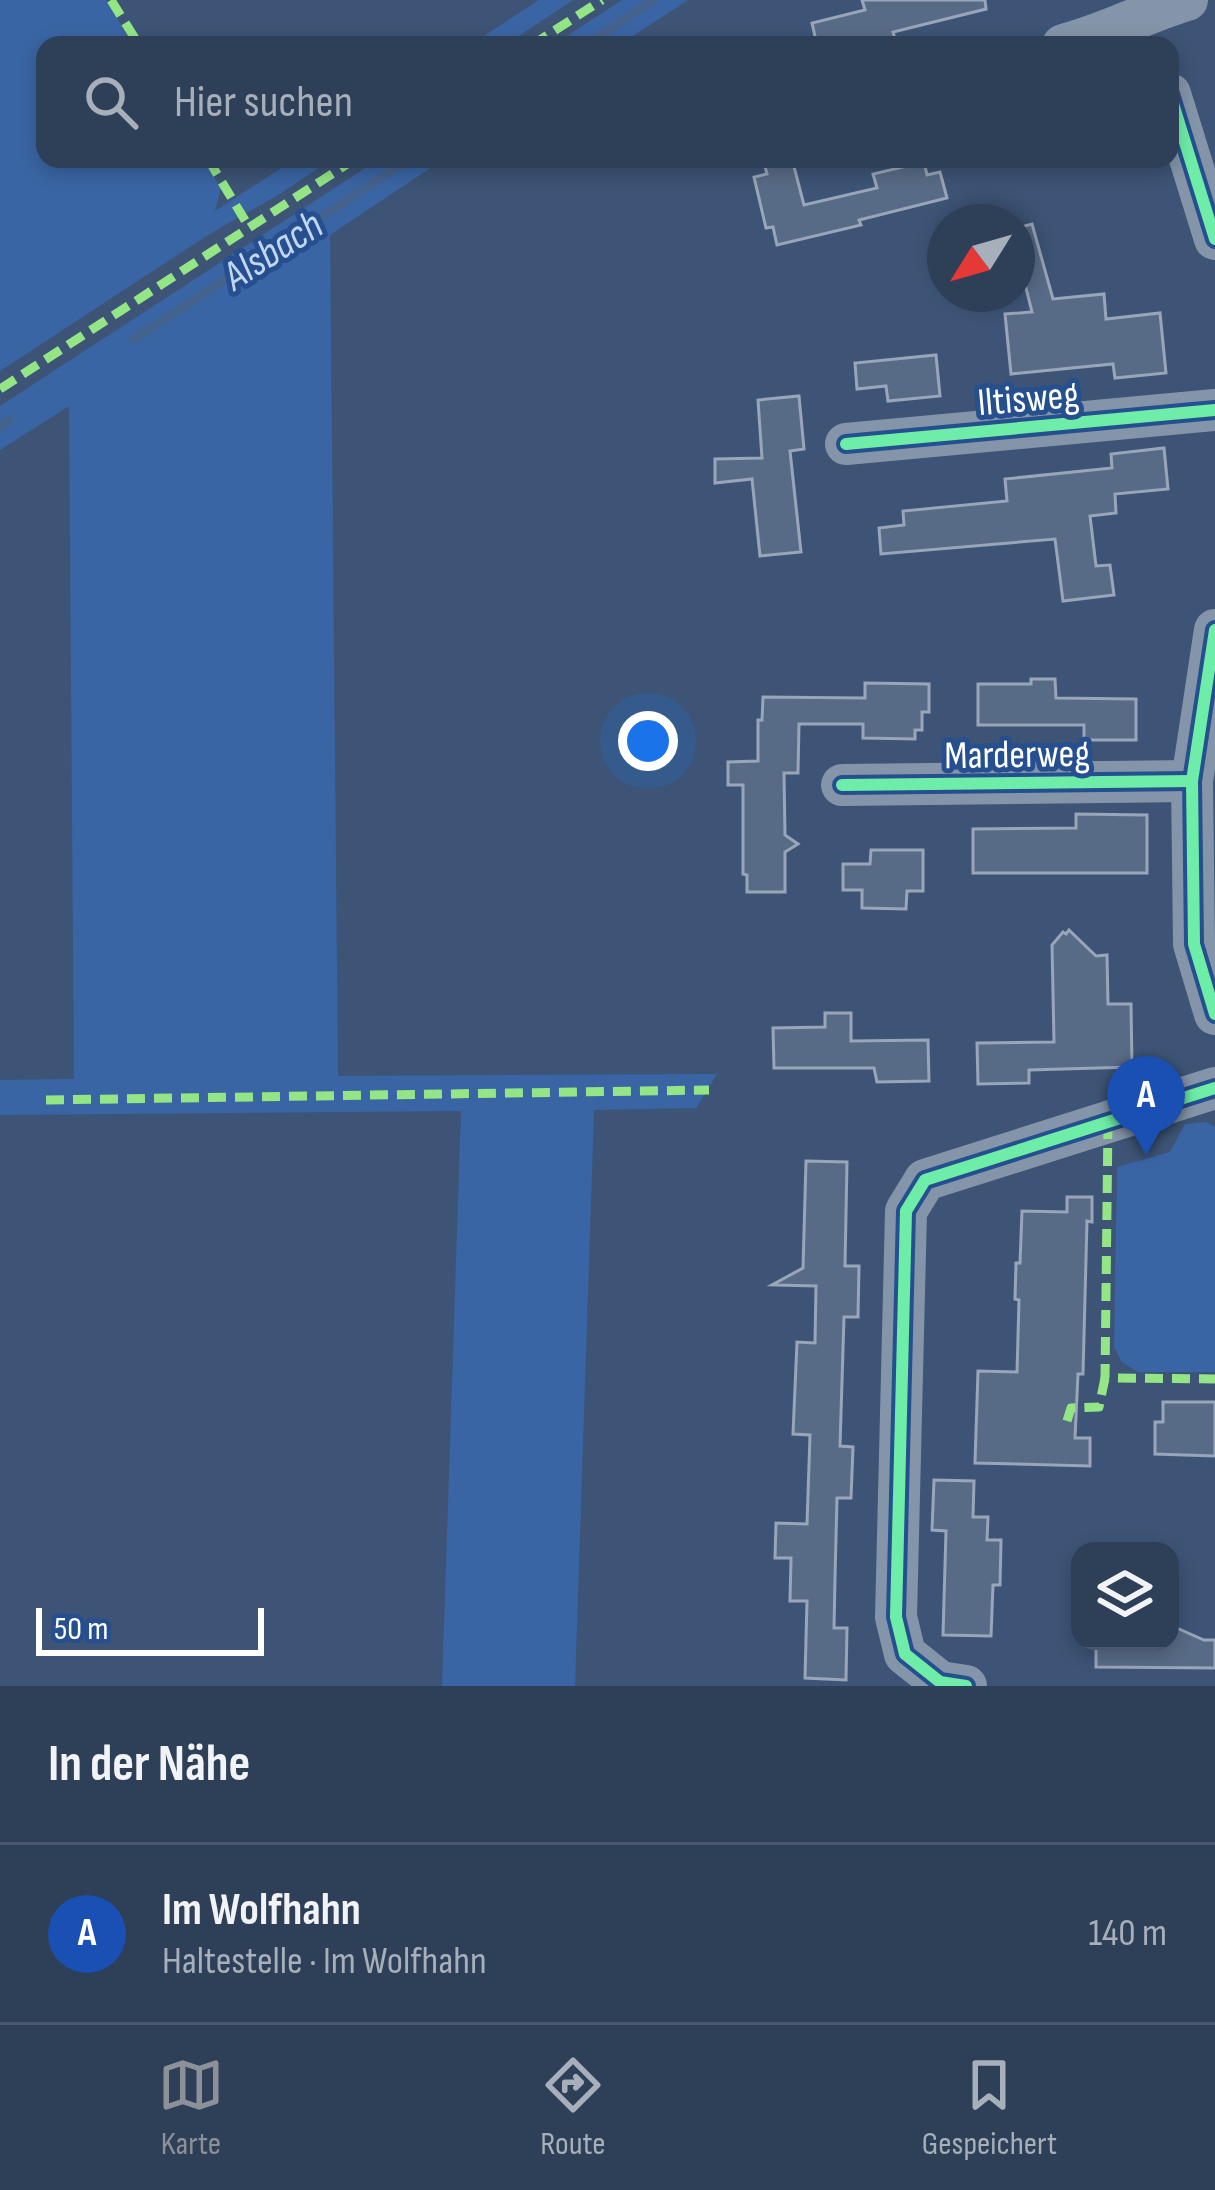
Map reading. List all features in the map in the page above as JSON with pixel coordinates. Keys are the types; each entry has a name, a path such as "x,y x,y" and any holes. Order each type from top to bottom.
{"street":[{"path":"1099,36 1187,0"},
{"path":"1179,123 1215,239"},
{"name":"Iltisweg","path":"846,444 1215,410"},
{"path":"1215,630 1192,781 1194,944 1215,1013"},
{"name":"Marderweg","path":"842,785 1192,781"},
{"path":"966,1686 940,1682 905,1654 896,1616 906,1211 925,1180 1215,1088"}],"shaded area":[{"path":"0,0 106,0 128,36 36,36 36,168 209,168 221,188 215,211 281,168 319,168 0,371"},
{"path":"539,0 573,0 519,36 484,36"},
{"path":"622,0 688,0 633,36 567,36"},
{"path":"365,168 430,168 330,235 338,1076 717,1074 696,1108 594,1110 575,1686 442,1686 461,1111 0,1115 0,1080 74,1079 69,406 0,450 0,406"},
{"path":"1206,1122 1215,1127 1215,1372 1138,1372 1122,1362 1114,1347 1117,1167 1170,1152 1185,1124"}],"building":[{"path":"862,0 985,0 986,9 893,32 894,36 815,36 812,23 865,10"},
{"path":"765,168 794,168 804,205 877,188 873,174 925,168 927,175 940,172 947,198 777,245 773,227 766,228 754,177 767,174"},
{"path":"1035,235 1053,299 1104,294 1106,319 1160,313 1166,373 1115,378 1113,364 1011,374 1005,314 1035,312"},
{"path":"936,355 940,396 888,401 886,386 857,389 855,363"},
{"path":"799,396 804,449 790,451 801,552 760,556 752,479 715,483 715,459 762,458 758,400"},
{"path":"1164,448 1168,489 1115,494 1116,513 1090,516 1096,566 1110,565 1114,595 1063,601 1055,539 881,554 879,528 904,525 903,511 1007,501 1005,479 1112,468 1111,454"},
{"path":"1031,679 1055,679 1056,698 1136,699 1136,740 1084,740 1084,725 978,725 978,684 1031,684"},
{"path":"865,683 929,684 929,712 922,712 922,730 915,730 915,739 863,738 863,724 799,724 798,773 784,773 785,835 798,844 785,852 785,892 747,892 743,785 728,785 728,762 758,761 763,697 865,698"},
{"path":"1076,814 1147,815 1147,873 973,873 973,829 1076,828"},
{"path":"871,850 923,850 923,891 907,891 906,909 862,908 862,890 843,890 843,864 870,864"},
{"path":"1069,930 1096,956 1107,955 1108,1004 1131,1004 1132,1067 1029,1070 1029,1083 978,1084 977,1043 1054,1042 1052,945"},
{"path":"825,1013 851,1013 851,1041 928,1040 929,1081 877,1082 874,1068 774,1068 773,1028 825,1027"},
{"path":"806,1161 847,1162 845,1266 859,1266 858,1317 844,1317 840,1446 853,1447 851,1498 837,1498 834,1628 847,1628 846,1680 805,1678 807,1601 790,1601 791,1558 775,1558 776,1523 807,1524 810,1435 793,1434 797,1342 815,1343 816,1286 772,1285 803,1268"},
{"path":"1067,1197 1092,1197 1075,1438 1090,1438 1090,1466 975,1463 978,1371 1017,1372 1016,1263 1020,1263 1022,1211 1067,1212"},
{"path":"1163,1402 1215,1402 1215,1456 1155,1454 1155,1422 1163,1422"},
{"path":"934,1480 974,1481 973,1517 988,1517 987,1540 1001,1540 1000,1585 993,1585 991,1636 943,1635 946,1531 932,1530"},
{"path":"1179,1629 1215,1640 1215,1668 1096,1667 1096,1650 1179,1650"}],"waterway":[{"name":"Alsbach","path":"599,36 654,0"},
{"name":"Alsbach","path":"134,339 396,168"},
{"name":"Alsbach","path":"0,427 9,420"}],"marked path":[{"path":"111,0 133,36"},
{"path":"546,36 602,0"},
{"path":"213,168 249,227"},
{"path":"0,389 341,168"},
{"path":"46,1100 709,1090"},
{"path":"1108,1121 1105,1378 1215,1379"},
{"path":"1067,1421 1071,1408 1099,1407 1105,1378"}],"cycle path":[{"path":"1179,123 1215,239"},
{"path":"846,444 1215,410"},
{"path":"1215,630 1192,781 1194,944 1215,1014"},
{"path":"842,785 1192,781"},
{"path":"966,1686 940,1682 905,1654 896,1617 906,1211 925,1180 1215,1088"}],"place":[{"name":"Im Wolfhahn","path":"1146,1155"}]}
